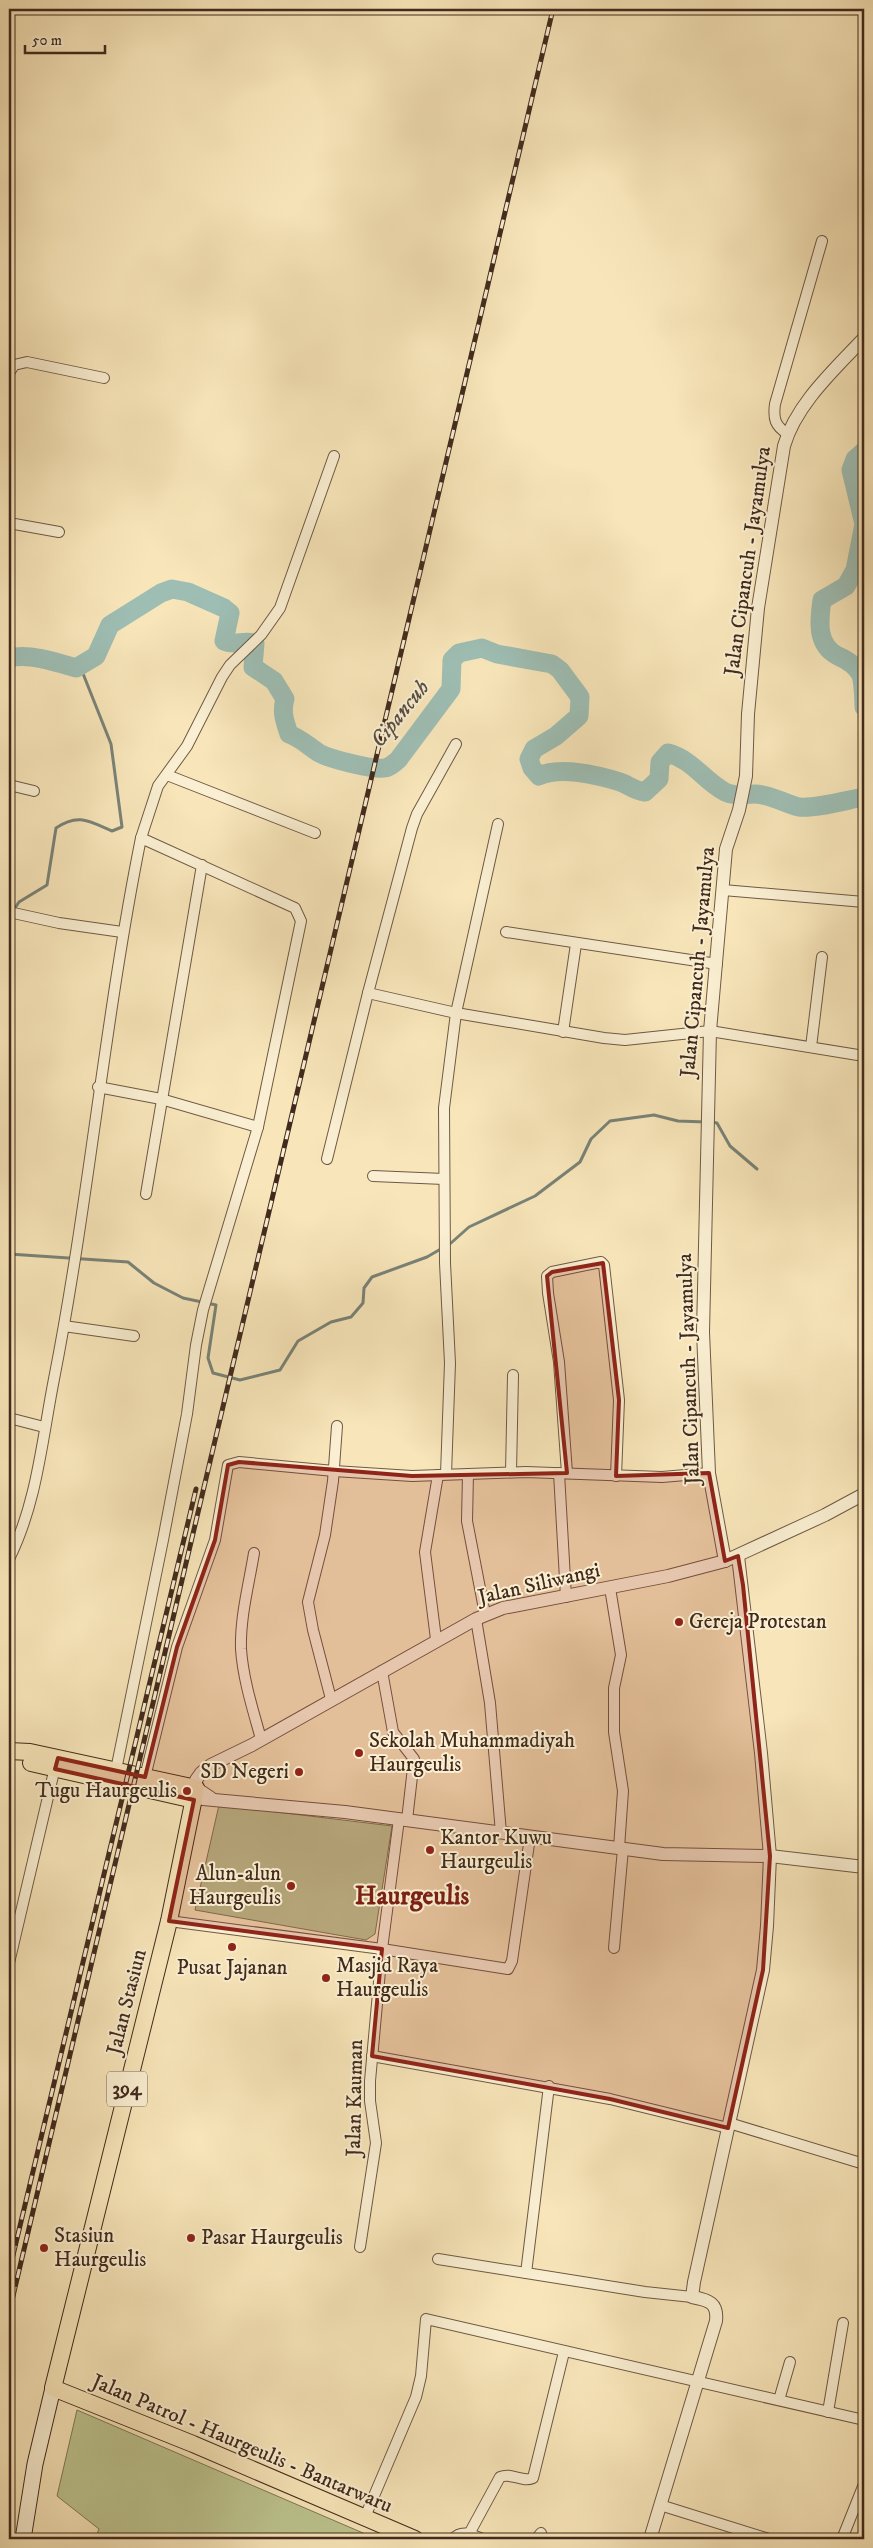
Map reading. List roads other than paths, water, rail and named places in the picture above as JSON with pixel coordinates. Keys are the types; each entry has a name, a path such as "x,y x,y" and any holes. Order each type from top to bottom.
{"main road":[{"path":"12,1752 30,1752 56,1763 195,1794"},
{"path":"56,1763 116,1770 145,1777 195,1794"},
{"name":"Jalan Stasiun","path":"53,2388 169,1921 195,1794"},
{"path":"23,2539 35,2464 53,2388"},
{"name":"Jalan Patrol - Haurgeulis - Bantarwaru","path":"53,2388 193,2444 414,2539"}],"street":[{"path":"788,434 780,429 774,420 775,404 822,241"},
{"name":"Jalan Cipancuh - Jayamulya","path":"725,1561 709,1473 703,1332 706,1132 710,1031 728,839 740,810 746,776 748,714 758,608 788,434 823,384 864,338"},
{"path":"9,373 14,364 27,362 104,378"},
{"path":"9,1558 28,1511 64,1326 122,932 141,838 151,802 158,786 187,746 222,677 230,665 262,635 280,608 334,456"},
{"path":"9,523 59,532"},
{"path":"328,1159 368,993 414,820 456,744"},
{"path":"167,774 315,833"},
{"path":"9,785 34,791"},
{"path":"436,1639 425,1552 442,1474 450,1364 445,1263 444,1108 456,1013 498,824"},
{"path":"116,1770 180,1455 203,1310 258,1127 302,921 295,908 202,864 141,838"},
{"path":"146,1194 202,864"},
{"path":"723,890 864,902"},
{"path":"9,912 22,916 122,932"},
{"path":"506,932 717,964"},
{"path":"563,1032 576,944"},
{"path":"811,1047 822,957"},
{"path":"368,993 456,1013 563,1032 625,1040 710,1031 864,1056"},
{"path":"98,1087 162,1099 258,1127"},
{"path":"373,1176 444,1179"},
{"path":"566,1597 559,1362 547,1276 552,1272 600,1262 604,1265 619,1394 616,1476"},
{"path":"64,1326 134,1336"},
{"path":"511,1472 513,1376"},
{"path":"9,1418 44,1427"},
{"path":"331,1699 313,1630 308,1602 324,1535 334,1471 337,1426"},
{"path":"145,1777 176,1647 212,1550 228,1465 239,1462 412,1476 511,1472 662,1477 709,1473"},
{"path":"468,1474 467,1521 490,1703 501,1833"},
{"name":"Jalan Siliwangi","path":"195,1794 196,1780 211,1765 480,1616 503,1608 610,1588 725,1561 864,1494"},
{"path":"254,1553 242,1623 241,1646 245,1676 261,1739"},
{"path":"692,2297 763,1970 770,1856 760,1743 738,1556"},
{"path":"610,1588 621,1656 614,1697 614,1732 623,1786 614,1948"},
{"name":"Jalan Kauman","path":"360,2247 376,2143 369,2093 382,1949 414,1759 393,1732 382,1671"},
{"path":"9,1963 56,1763"},
{"path":"195,1794 211,1798 621,1848 706,1856 770,1856 864,1866"},
{"path":"169,1921 382,1949 508,1968 512,1961 530,1837"},
{"path":"372,2056 610,2098 729,2126 864,2164"},
{"path":"526,2273 549,2086"},
{"path":"438,2259 645,2292 692,2297 712,2303 716,2314 650,2539"},
{"path":"365,2517 416,2397 426,2319 564,2352 698,2380 864,2420"},
{"path":"828,2412 844,2322"},
{"path":"469,2534 500,2477 509,2475 527,2480 533,2478 564,2352"},
{"path":"779,2400 790,2362"},
{"path":"842,2539 864,2484"},
{"path":"660,2505 769,2539"},
{"path":"453,2539 458,2534 469,2534 483,2539"}],"waterway":[{"name":"Cipancuh","path":"864,451 855,459 851,470 864,524 855,570 846,586 822,600 820,616 822,639 826,646 838,656 848,661 861,675 864,707"},
{"name":"Cipancuh","path":"9,658 34,657 76,668 96,656 110,625 161,593 172,589 188,592 224,608 230,613 224,641 231,643 255,643 253,667 274,681 285,699 283,713 289,734 319,753 332,758 352,764 379,768 392,765 398,760 451,689 452,660 459,653 482,648 497,654 552,664 560,670 580,697 579,716 556,736 534,749 529,759 532,768 539,776 557,772 590,774 611,779 645,792 659,779 660,762 668,753 684,760 717,787 732,794 761,794 799,807 822,806 864,797"},
{"path":"9,917 19,902 47,885 56,828 64,823 77,820 84,820 112,831 122,827 111,744 80,666"},
{"path":"9,1254 128,1262 154,1283 183,1298 216,1305 208,1358 213,1373 240,1380 280,1370 298,1341 331,1322 351,1317 363,1303 364,1288 372,1277 427,1257 451,1243 469,1227 535,1196 580,1162 591,1139 610,1121 654,1115 678,1121 706,1122"},
{"path":"712,1122 717,1123 730,1146 757,1169"}],"railway":[{"path":"9,2313 553,9"},
{"path":"9,2272 196,1489"}],"place":[{"name":"Gereja Protestan","path":"679,1622"},
{"name":"Sekolah Muhammadiyah Haurgeulis","path":"359,1753"},
{"name":"SD Negeri","path":"299,1772"},
{"name":"Tugu Haurgeulis","path":"187,1791"},
{"name":"Kantor Kuwu Haurgeulis","path":"430,1850"},
{"name":"Alun-alun Haurgeulis","path":"291,1886"},
{"name":"Pusat Jajanan","path":"232,1947"},
{"name":"Masjid Raya Haurgeulis","path":"326,1978"},
{"name":"Pasar Haurgeulis","path":"191,2238"},
{"name":"Stasiun Haurgeulis","path":"44,2248"}],"district":[{"name":"Haurgeulis","path":"412,1896"}]}
